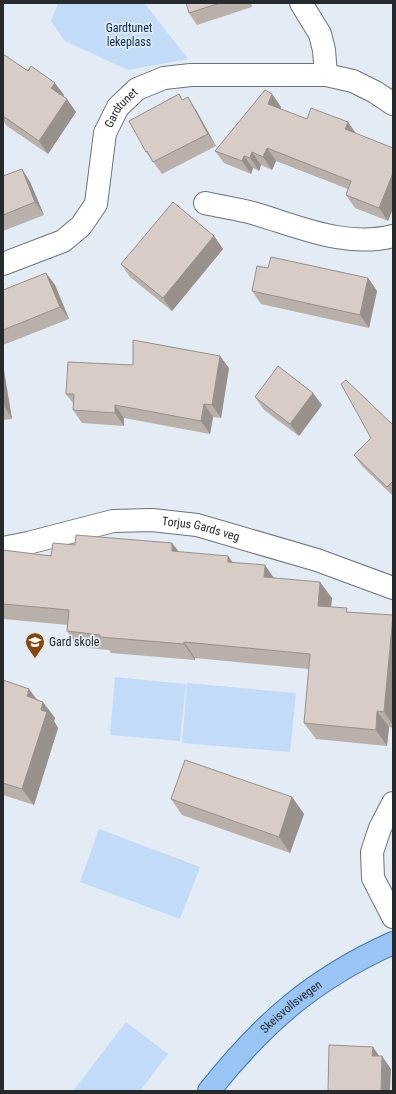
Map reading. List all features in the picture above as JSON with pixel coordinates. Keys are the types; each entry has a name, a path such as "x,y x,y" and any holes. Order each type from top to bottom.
{"main road":[{"name":"Skeisvollsvegen","path":"209,1091 265,1026 297,999 330,976 360,958 392,946"}],"street":[{"path":"301,3 320,34 324,50 326,75"},
{"name":"Gardtunet","path":"3,264 63,241 81,226 96,204 105,133 118,107 137,89 164,78 192,75 326,75 353,81 375,92 393,104"},
{"path":"205,203 254,213 344,239 379,240 393,236"},
{"name":"Torjus Gards veg","path":"3,548 113,521 152,520 204,527 317,560 393,588"},
{"path":"393,803 380,828 372,852 372,868 373,878 393,917"}],"green space":[{"name":"Gardtunet lekeplass","path":"58,3 146,3 188,59 128,70 65,41 51,21"},
{"path":"115,677 186,684 180,741 110,735"},
{"path":"187,683 296,693 290,752 182,743"},
{"path":"99,829 200,867 180,919 80,882"},
{"path":"126,1022 168,1054 140,1091 73,1091"}],"building":[{"path":"186,3 220,3 189,13"},
{"path":"3,54 28,71 31,66 55,83 51,88 67,99 39,141 3,116"},
{"path":"265,90 272,94 268,104 307,119 311,108 348,122 345,129 393,148 393,173 379,208 346,195 351,181 267,148 263,157 252,152 250,158 244,156 242,161 215,151"},
{"path":"179,94 182,100 188,97 208,134 153,162 129,121"},
{"path":"22,169 35,202 3,215 3,176"},
{"path":"173,202 214,236 163,298 121,264"},
{"path":"271,257 368,278 360,315 252,291 257,266 268,268"},
{"path":"46,273 60,307 3,330 3,290"},
{"path":"133,340 220,356 212,405 204,404 201,421 115,405 115,413 73,410 74,394 66,394 68,362 133,365"},
{"path":"278,366 313,393 290,424 255,397"},
{"path":"346,380 393,425 393,481 387,487 354,455 371,438 341,384"},
{"path":"76,535 172,543 172,551 228,556 228,562 265,565 264,577 320,582 318,606 347,608 346,612 393,615 384,712 377,711 376,730 304,723 310,654 184,642 184,644 100,637 100,635 67,631 69,610 3,604 3,550 51,556 53,543 75,545"},
{"path":"3,680 29,689 27,696 43,702 41,710 47,712 22,789 3,783"},
{"path":"185,760 292,797 279,837 171,799"},
{"path":"329,1045 373,1047 372,1056 382,1056 381,1091 328,1091"}],"place":[{"name":"Gard skole","path":"35,659"}]}
